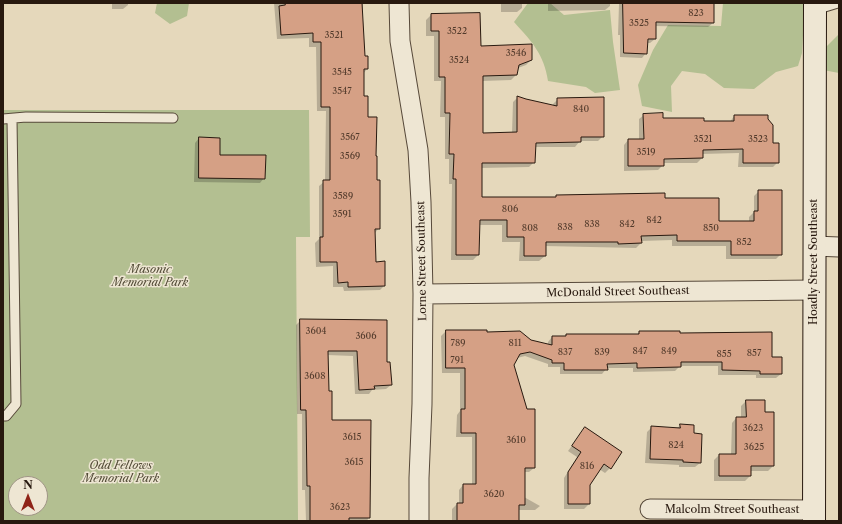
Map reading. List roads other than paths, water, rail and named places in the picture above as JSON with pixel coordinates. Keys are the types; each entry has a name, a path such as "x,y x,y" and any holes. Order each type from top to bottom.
{"street":[{"name":"Lorne Street Southeast","path":"398,3 400,41 418,150 422,202 422,404 419,521"},
{"name":"Hoadly Street Southeast","path":"814,515 815,7"},
{"path":"814,246 839,247"},
{"name":"McDonald Street Southeast","path":"423,294 814,290"},
{"name":"Malcolm Street Southeast","path":"650,509 814,515"}],"lane":[{"path":"815,7 838,3"},
{"path":"3,416 6,416 16,404 7,119 26,117 173,118"}],"park label":[{"name":"Masonic Memorial Park","path":"150,276"},
{"name":"Odd Fellows Memorial Park","path":"121,472"}]}
